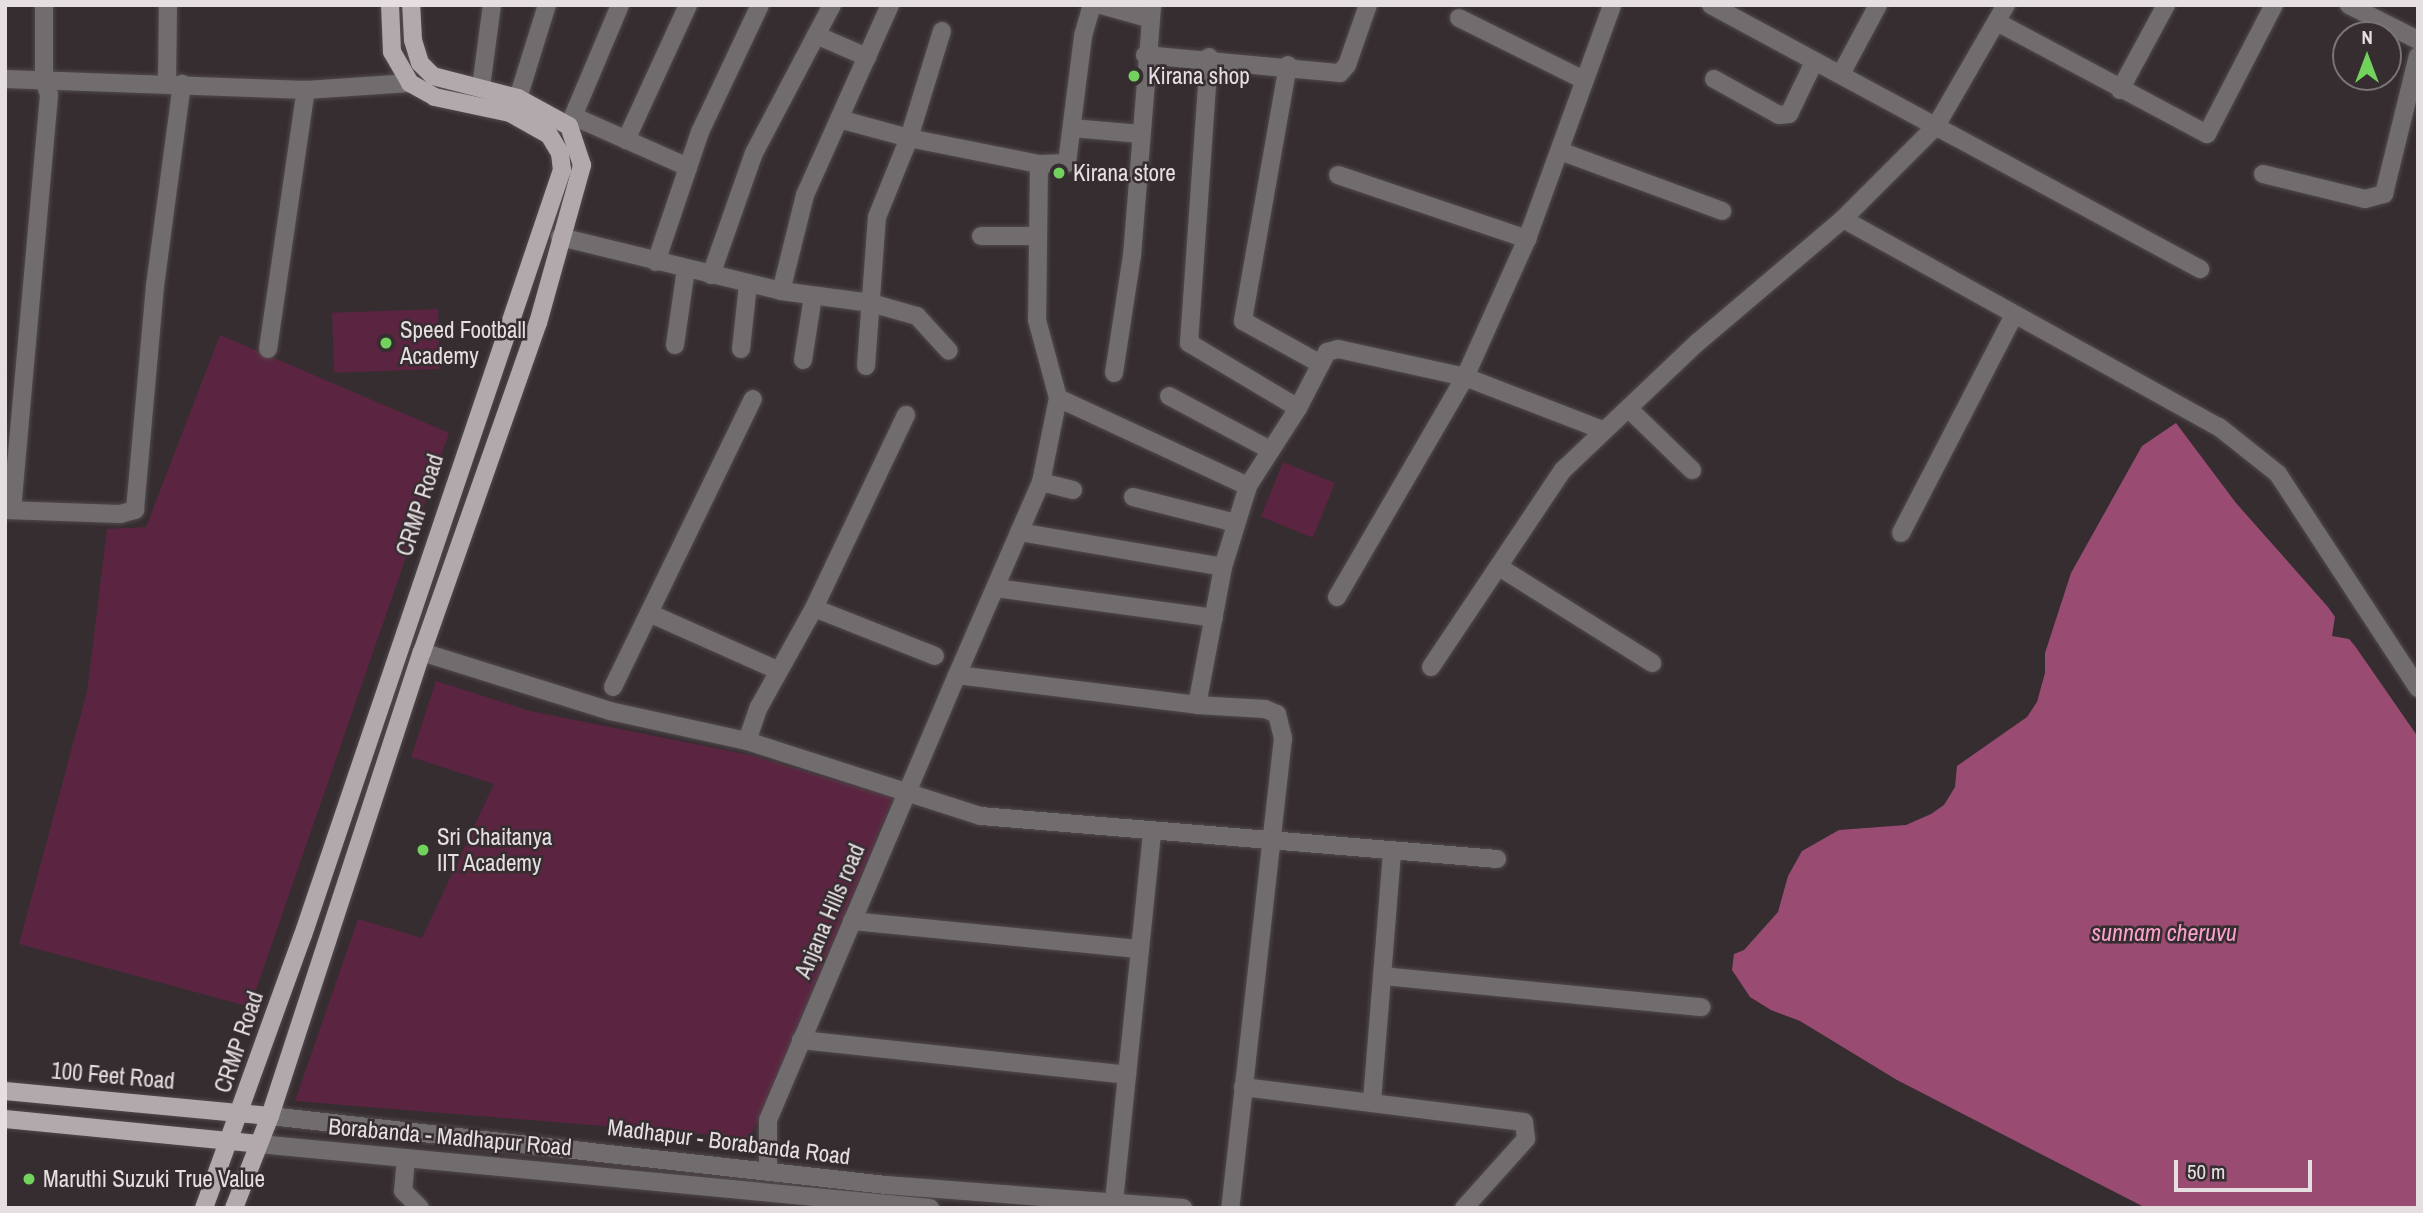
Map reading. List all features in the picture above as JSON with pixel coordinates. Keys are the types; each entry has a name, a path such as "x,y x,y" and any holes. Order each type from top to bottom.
{"main road":[{"path":"390,5 393,52 410,83"},
{"path":"234,1208 270,1116 422,652 538,323 582,165 572,122 518,98 433,76 420,63 413,40 411,5"},
{"name":"CRMP Road","path":"228,1140 240,1113 562,170 560,153 549,135 539,129 510,113 435,97 410,83"},
{"name":"100 Feet Road","path":"5,1091 270,1116"},
{"path":"5,1119 258,1143"},
{"path":"204,1208 228,1140"}],"street":[{"path":"44,5 44,80 49,94 9,510 120,514 135,510 174,83 168,5"},
{"path":"481,87 492,5"},
{"path":"518,98 547,5"},
{"path":"621,5 572,122 626,140 688,167"},
{"path":"626,140 688,5"},
{"path":"656,262 688,167 760,5"},
{"path":"711,275 754,153 832,5"},
{"path":"780,291 804,195 890,5"},
{"path":"839,119 909,138 1039,164 1067,163 1083,36 1092,5"},
{"path":"1101,5 1150,12 1132,256 1114,373"},
{"path":"1145,55 1209,57 1288,65 1335,74 1345,69 1368,5"},
{"path":"1337,597 1465,377 1527,239 1612,5"},
{"path":"1711,5 2200,269"},
{"path":"1841,74 1878,5"},
{"path":"1431,667 1563,470 1602,430 1629,409 1698,342 1843,219 1936,126 2006,5"},
{"path":"2120,90 2166,5"},
{"path":"1997,22 2120,90 2207,134 2274,5"},
{"path":"2349,5 2418,40"},
{"path":"1459,18 1584,80"},
{"path":"866,366 877,217 909,138 942,32"},
{"path":"816,35 867,57"},
{"path":"2263,174 2365,199 2384,194 2418,56"},
{"path":"1209,57 1189,342 1298,408"},
{"path":"1714,79 1779,115 1789,114 1814,62"},
{"path":"1288,65 1243,321 1321,363"},
{"path":"5,79 174,83 306,90 410,83"},
{"path":"268,349 306,90"},
{"path":"1072,128 1141,134"},
{"path":"1560,151 1723,211"},
{"path":"1039,164 1037,320 1058,398 1248,486"},
{"path":"1338,175 1527,239"},
{"path":"1843,219 2219,427 2278,474 2418,688"},
{"path":"981,236 1037,236"},
{"path":"560,237 748,285 871,303 917,316 949,351"},
{"path":"675,345 685,269"},
{"path":"741,349 748,285"},
{"path":"803,360 813,296"},
{"path":"1900,533 2014,315"},
{"path":"1197,705 1223,567 1248,486 1298,408 1327,352 1338,349 1465,377 1602,430"},
{"path":"1169,396 1270,450"},
{"name":"Anjana Hills road","path":"768,1169 765,1130 801,1040 1041,482 1058,398"},
{"path":"613,687 753,399"},
{"path":"1629,409 1692,470"},
{"path":"747,741 906,415"},
{"path":"1041,482 1073,490"},
{"path":"1133,497 1236,523"},
{"path":"1020,532 1223,567"},
{"path":"1499,567 1652,663"},
{"path":"996,588 1214,618"},
{"path":"814,608 935,656"},
{"path":"649,613 779,671"},
{"path":"422,652 610,711 747,741 981,816 1152,833 1497,859"},
{"path":"957,675 1197,705 1265,709 1277,714 1283,738 1230,1208"},
{"path":"1114,1201 1152,833"},
{"path":"1372,1101 1392,852"},
{"path":"852,921 1140,949"},
{"path":"1383,976 1701,1007"},
{"path":"801,1040 1126,1075"},
{"path":"1244,1087 1524,1122 1526,1139 1464,1208"},
{"name":"Madhapur - Borabanda Road","path":"270,1116 768,1169 886,1185 1183,1208"},
{"name":"Borabanda - Madhapur Road","path":"258,1143 406,1157 762,1200 930,1208"},
{"path":"406,1157 403,1191 420,1208"}],"shaded area":[{"name":"Speed Football Academy","path":"438,309 440,369 334,373 332,313"},
{"path":"220,335 449,433 250,1007 19,944 87,692 107,529 146,527"},
{"path":"1283,462 1335,483 1313,538 1261,517"},
{"path":"436,681 530,711 750,755 893,798 750,1138 295,1101 358,919 422,938 494,784 411,757"}],"water":[{"name":"sunnam cheruvu","path":"2176,423 2236,503 2328,607 2335,617 2332,636 2349,639 2355,646 2418,737 2418,1208 2146,1208 1897,1080 1800,1021 1771,1010 1750,997 1732,970 1734,954 1744,950 1778,912 1788,876 1802,851 1839,830 1906,825 1931,814 1944,805 1955,787 1957,766 2027,717 2037,702 2045,673 2045,653 2071,573 2142,446"}],"place":[{"name":"Kirana shop","path":"1134,76"},
{"name":"Kirana store","path":"1059,173"},
{"name":"Speed Football Academy","path":"386,343"},
{"name":"Sri Chaitanya IIT Academy","path":"423,850"},
{"name":"Maruthi Suzuki True Value","path":"29,1179"}]}
